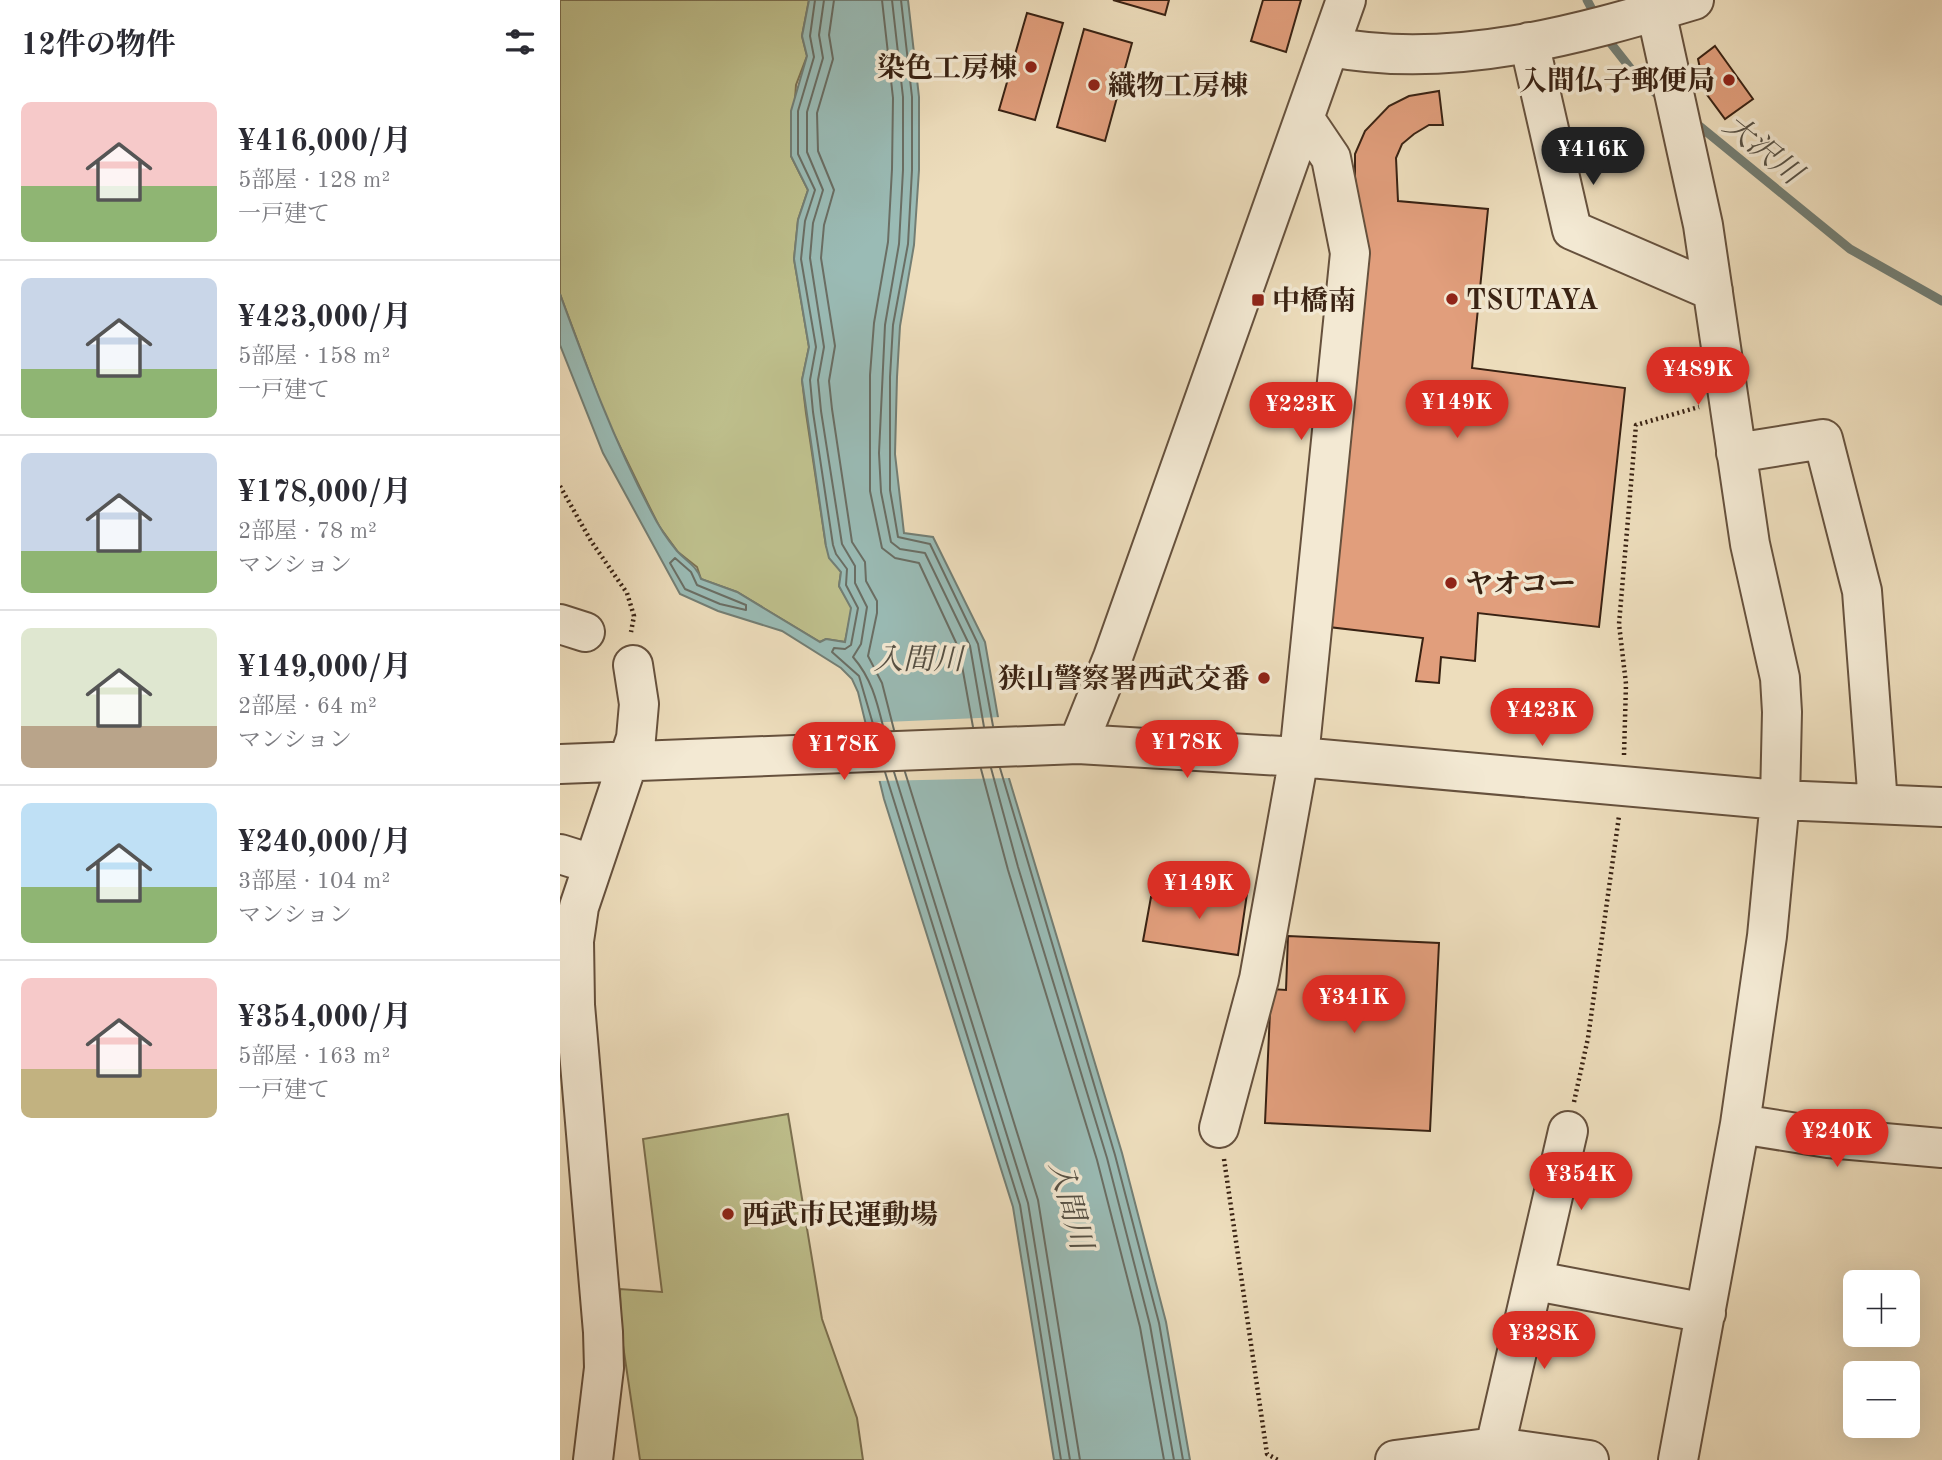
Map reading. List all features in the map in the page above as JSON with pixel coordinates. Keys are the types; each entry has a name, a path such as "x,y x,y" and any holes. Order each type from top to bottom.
{"street":[{"path":"1061,744 1114,657 1306,121 1346,0"},
{"path":"1331,47 1395,55 1468,51 1569,34 1694,0"},
{"path":"1640,16 1703,225 1749,544 1780,678 1783,712 1780,800 1767,936 1740,1124 1678,1460"},
{"path":"1529,42 1572,230 1713,291"},
{"path":"1219,1128 1259,979 1299,757 1350,253 1331,158 1306,121"},
{"path":"1736,453 1823,439 1862,591 1878,804"},
{"path":"593,1460 604,1368 603,1332 575,1005 574,941 570,913 576,859 636,761 635,738 639,704 634,665"},
{"path":"560,764 1061,744 1299,757 1780,800 1942,807"},
{"path":"1740,1124 1828,1138 1942,1148"},
{"path":"1488,1453 1536,1281 1568,1131"},
{"path":"1536,1281 1706,1313"},
{"path":"1395,1460 1488,1453 1589,1460"}],"path":[{"path":"1568,1131 1588,1038 1623,785 1626,684 1619,624 1636,425 1727,398"},
{"path":"560,486 591,541 627,593 634,616 630,637 634,665"},
{"path":"1219,1128 1268,1460"},
{"path":"1266,1454 1278,1460"}],"green space":[{"path":"560,0 809,0 802,36 807,56 796,85 791,156 808,190 798,220 794,259 809,347 802,380 826,546 841,572 839,586 852,608 845,642 826,639 820,642 737,592 701,579 697,567 678,552 659,526 607,420 560,294"},
{"name":"西武市民運動場","path":"788,1114 822,1319 857,1418 863,1460 640,1460 621,1332 620,1289 662,1292 643,1139"}],"water":[{"name":"入間川","path":"809,0 908,0 919,97 919,170 914,245 900,326 897,377 895,454 904,533 933,537 985,642 1008,775 1122,1153 1166,1322 1190,1460 1054,1460 1013,1207 884,799 858,692 852,679 841,668 782,631 718,611 680,594 603,453 560,345 560,294 602,404 638,485 666,537 694,567 701,579 737,592 820,642 826,639 845,642 851,608 839,586 841,572 829,558 826,546 802,380 809,347 794,259 798,220 808,190 791,156 791,111 807,56 802,36"}],"pier":[{"path":"1002,717 1013,778 876,781 862,723"}],"building":[{"path":"1113,0 1169,0 1165,15"},
{"path":"1263,0 1301,0 1286,52 1251,41"},
{"name":"染色工房棟","path":"1027,13 1063,23 1035,120 999,110"},
{"name":"織物工房棟","path":"1084,29 1132,43 1105,141 1057,127"},
{"path":"1715,46 1753,99 1725,119 1705,92 1698,59"},
{"path":"1439,91 1443,125 1429,125 1414,134 1402,144 1396,158 1398,201 1488,209 1472,368 1625,388 1599,627 1478,613 1475,661 1441,657 1439,683 1416,681 1423,638 1329,627 1363,233 1355,178 1355,154 1365,131 1389,106 1409,96"},
{"path":"1233,886 1248,887 1238,955 1143,941 1151,897 1180,902 1183,889 1231,896"},
{"path":"1288,936 1439,943 1430,1131 1265,1123 1271,989 1286,990"}],"waterway":[{"name":"大沢川","path":"1587,0 1596,17"},
{"name":"大沢川","path":"1605,36 1642,83 1664,99"},
{"name":"大沢川","path":"1692,120 1850,249 1942,301"}],"place":[{"name":"染色工房棟","path":"1031,67"},
{"name":"入間仏子郵便局","path":"1729,80"},
{"name":"織物工房棟","path":"1094,85"},
{"name":"TSUTAYA","path":"1452,299"},
{"name":"中橋南","path":"1258,300"},
{"name":"ヤオコー","path":"1451,583"},
{"name":"狭山警察署西武交番","path":"1264,678"},
{"name":"西武市民運動場","path":"728,1214"}]}
